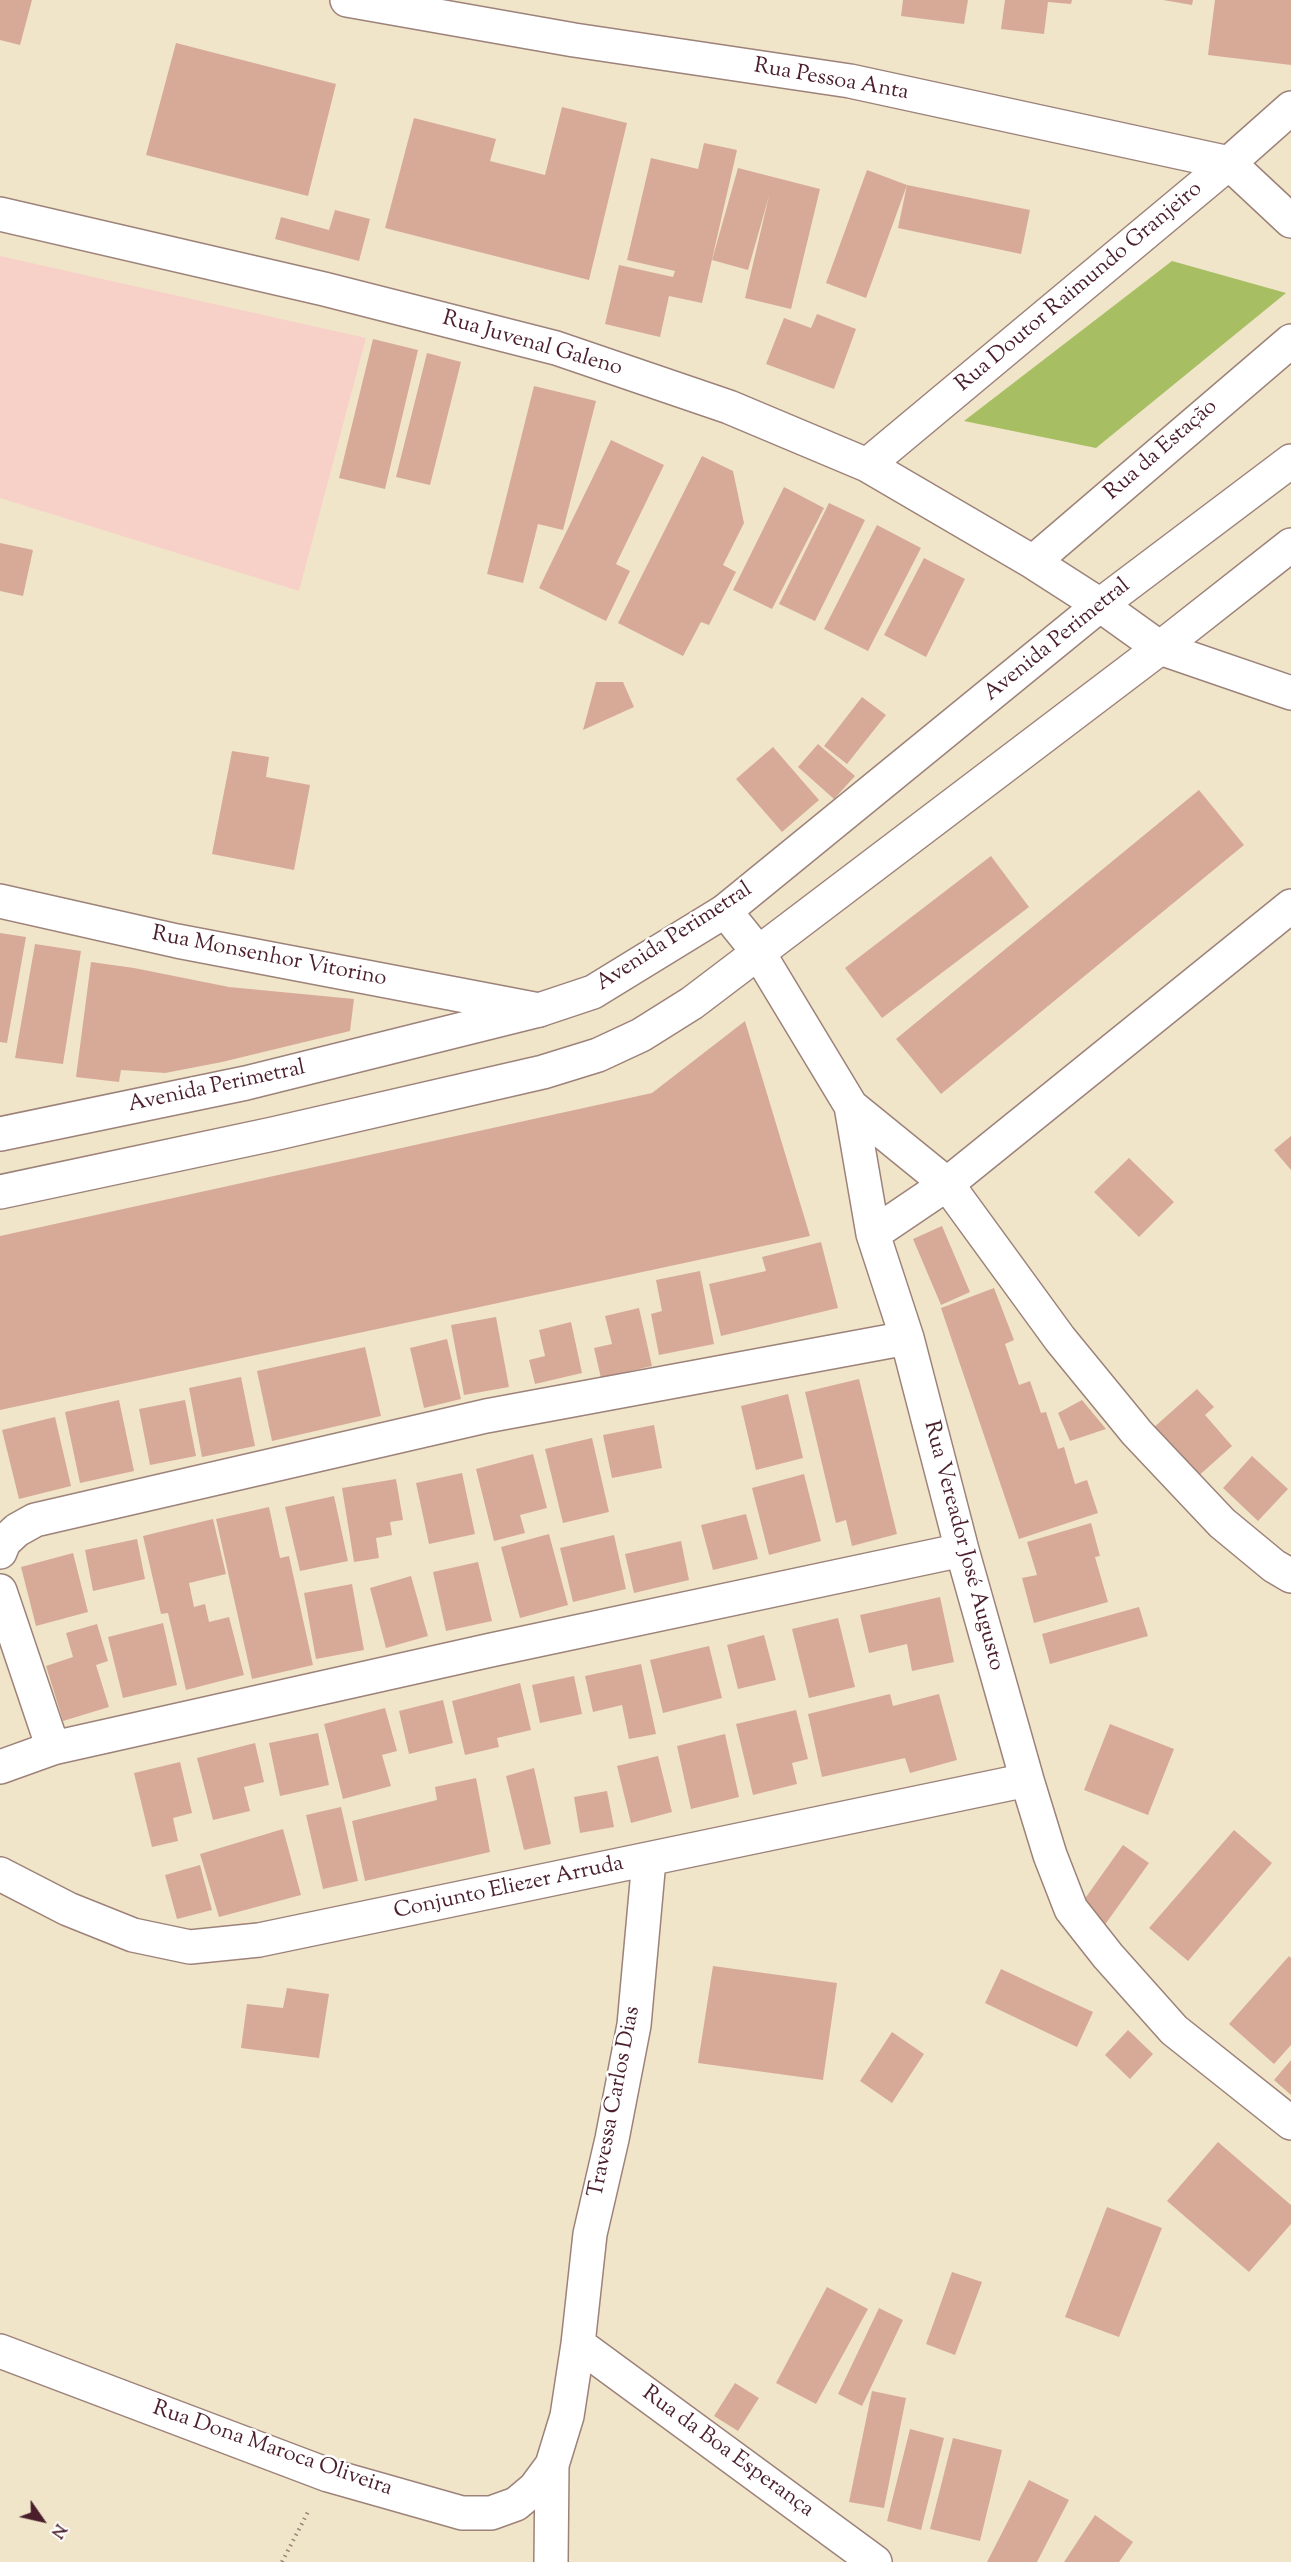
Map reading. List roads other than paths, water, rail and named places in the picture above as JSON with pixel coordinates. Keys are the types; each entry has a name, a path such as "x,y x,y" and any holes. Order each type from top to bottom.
{"street":[{"name":"Rua Pessoa Anta","path":"347,0 574,40 850,81 1229,163"},
{"name":"Rua Doutor Raimundo Granjeiro","path":"867,465 1229,163 1291,108"},
{"path":"1229,163 1291,221"},
{"name":"Rua Juvenal Galeno","path":"0,214 324,289 556,348 729,407 867,465 1033,562 1100,605 1160,648 1291,693"},
{"name":"Rua da Estação","path":"1033,562 1291,341"},
{"name":"Avenida Perimetral","path":"0,1134 246,1083 539,1010 593,992 725,911 1100,605 1291,461"},
{"path":"0,1192 273,1134 521,1077 598,1054 641,1035 692,1003 1160,648 1291,545"},
{"name":"Rua Monsenhor Vitorino","path":"0,901 177,940 539,1010"},
{"path":"873,1234 947,1184 1291,906"},
{"name":"Rua Vereador José Augusto","path":"725,911 758,952 851,1106 873,1234 907,1338 962,1550 1027,1780 1050,1855 1071,1909 1108,1956 1174,2030 1291,2123"},
{"path":"851,1106 947,1184 1060,1338 1137,1433 1222,1523 1274,1566 1291,1576"},
{"path":"0,1552 4,1542 17,1530 35,1520 486,1416 907,1338"},
{"path":"0,1767 53,1748 491,1650 962,1550"},
{"path":"0,1591 53,1748"},
{"name":"Conjunto Eliezer Arruda","path":"0,1874 68,1909 133,1935 190,1947 259,1941 649,1860 850,1815 1027,1780"},
{"name":"Travessa Carlos Dias","path":"578,2344 590,2234 612,2139 634,2025 649,1860"},
{"name":"Rua Dona Maroca Oliveira","path":"0,2351 328,2475 462,2513 491,2513 516,2504 535,2488 552,2465 567,2416 578,2344"},
{"name":"Rua da Boa Esperança","path":"578,2344 875,2562"},
{"path":"551,2562 552,2465"}]}
